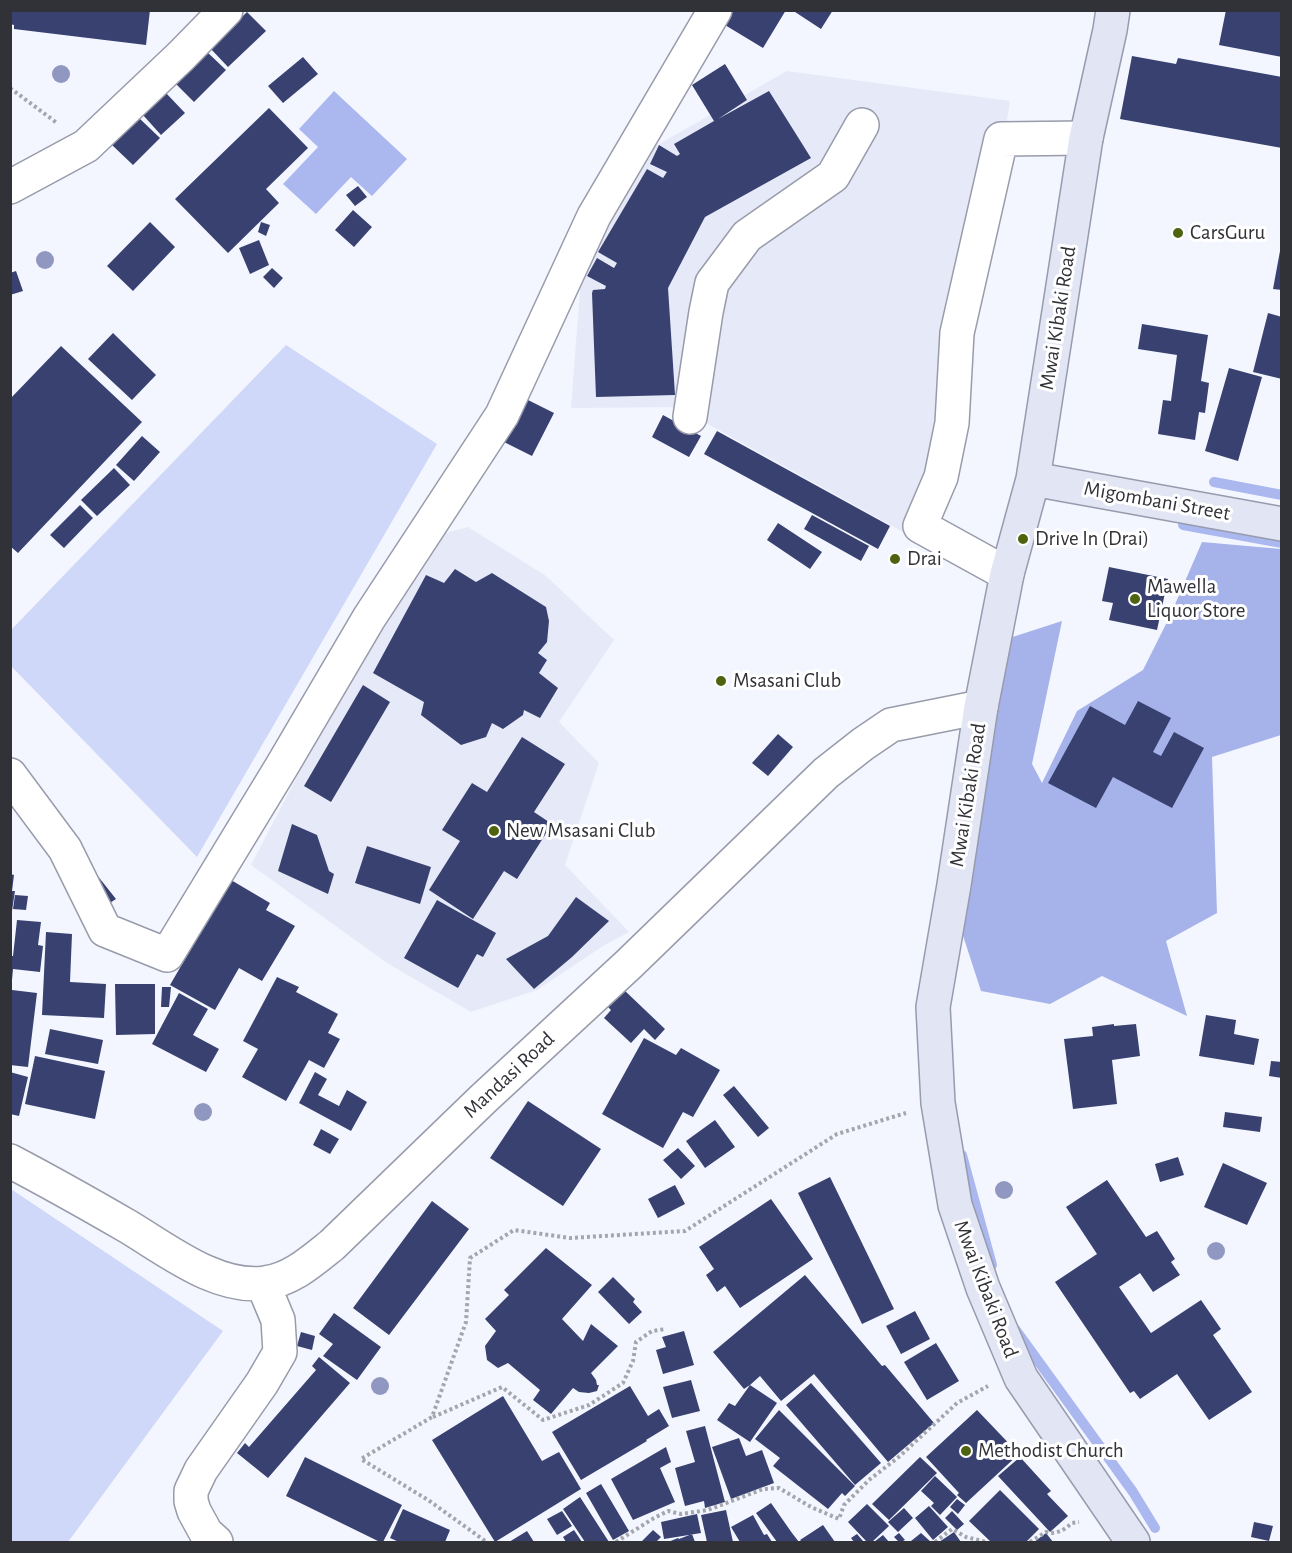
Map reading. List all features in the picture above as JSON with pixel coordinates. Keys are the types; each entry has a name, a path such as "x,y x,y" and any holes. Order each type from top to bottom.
{"main road":[{"name":"Mwai Kibaki Road","path":"1113,10 1086,138 1032,479 1007,574 981,707 933,1007 938,1103 955,1205 983,1288 1020,1378 1126,1532"},
{"name":"Migombani Street","path":"1032,479 1281,524"}],"street":[{"path":"10,187 86,146 226,10"},
{"path":"10,776 65,849 105,930 168,955 369,618 502,415 594,216 715,10"},
{"path":"690,417 712,283 747,236 833,176 862,125"},
{"path":"1007,574 920,526 941,477 952,423 957,333 1001,139 1086,138"},
{"name":"Mandasi Road","path":"10,1161 101,1211 175,1257 210,1274 241,1284 263,1284 279,1280 308,1265 332,1245 483,1099 629,964 826,773 862,744 891,725 981,707"},
{"path":"216,1542 206,1533 194,1511 191,1491 195,1478 262,1383 280,1352 278,1320 263,1284"}],"path":[{"path":"10,88 86,146"},
{"path":"432,1417 466,1322 470,1258 514,1230 570,1238 685,1231 837,1134 938,1103"},
{"path":"485,1541 428,1500 361,1459 432,1417 502,1387 543,1420 590,1405 623,1383 633,1361 636,1342 652,1331 666,1329"},
{"path":"616,1542 668,1511 681,1514 708,1510 763,1489 779,1488 811,1507 839,1518 844,1505 869,1480 900,1456 957,1403 984,1387 1020,1378"},
{"path":"1029,1542 1046,1532 1053,1534 1065,1529 1072,1523 1126,1532"},
{"path":"935,1542 952,1529 966,1537 986,1542"}],"shaded area":[{"path":"787,71 1010,101 945,500 914,538 677,407 571,408 583,251 640,155"},
{"path":"334,91 407,159 372,196 351,177 316,214 283,184 318,147 299,129"},
{"path":"286,345 437,444 197,857 11,666 11,630"},
{"name":"New Msasani Club","path":"468,527 546,576 614,640 559,722 599,763 565,865 629,932 603,946 537,990 471,1012 387,963 251,865 411,558 442,534"},
{"path":"1202,542 1281,549 1281,735 1212,757 1217,913 1166,941 1187,1016 1102,976 1050,1004 981,991 955,911 994,643 1062,621 1032,764 1042,783 1077,711 1143,670 1170,616"},
{"path":"11,1189 223,1331 68,1542 11,1542"}],"building":[{"path":"10,10 150,10 146,45 14,29 14,25 10,24"},
{"path":"727,10 786,10 763,48 720,22"},
{"path":"792,10 833,10 821,29"},
{"path":"1226,10 1282,10 1282,57 1219,45"},
{"path":"247,12 266,31 228,67 210,48"},
{"path":"206,51 226,70 194,102 175,83"},
{"path":"1132,56 1176,64 1178,58 1282,77 1282,148 1120,119"},
{"path":"303,57 318,74 283,103 268,86"},
{"path":"725,64 747,100 718,119 769,91 811,158 705,217 668,288 675,395 596,397 592,293 593,290 605,289 606,286 587,276 597,258 614,268 617,263 598,252 647,169 663,178 667,172 650,164 659,145 677,156 680,154 674,144 714,121 692,85"},
{"path":"166,93 185,113 161,135 143,115"},
{"path":"269,108 308,148 266,189 279,203 228,253 175,199"},
{"path":"139,118 160,138 133,165 112,145"},
{"path":"358,186 367,197 355,206 346,195"},
{"path":"353,210 372,227 354,247 335,230"},
{"path":"150,222 175,247 133,291 107,266"},
{"path":"261,222 270,225 266,236 258,232"},
{"path":"259,240 269,265 250,274 239,248"},
{"path":"1280,251 1282,251 1282,290 1273,289"},
{"path":"272,268 283,278 274,288 263,277"},
{"path":"16,271 23,291 10,295 10,273"},
{"path":"1268,313 1282,317 1282,379 1253,372"},
{"path":"1142,324 1208,335 1201,381 1209,383 1205,413 1199,412 1195,440 1158,434 1163,400 1171,401 1177,355 1138,349"},
{"path":"113,333 156,375 132,400 88,359"},
{"path":"61,346 142,422 18,553 10,546 10,399"},
{"path":"1229,368 1262,377 1238,461 1205,451"},
{"path":"516,394 554,413 532,456 494,437"},
{"path":"663,415 701,436 689,457 652,437"},
{"path":"717,431 890,526 878,549 704,454"},
{"path":"142,436 160,452 134,481 116,465"},
{"path":"114,468 130,485 97,516 81,500"},
{"path":"80,505 93,518 64,548 50,535"},
{"path":"812,515 869,546 861,561 804,529"},
{"path":"778,523 822,552 810,569 767,540"},
{"path":"1109,567 1168,579 1157,630 1109,620 1113,603 1102,601"},
{"path":"455,569 476,582 492,573 546,607 549,621 547,642 538,653 547,660 539,673 558,688 540,718 524,710 523,715 503,729 492,723 486,737 461,745 421,715 424,702 373,673 426,575 444,583"},
{"path":"363,685 390,702 331,802 304,786"},
{"path":"1138,701 1171,718 1153,752 1161,756 1174,732 1204,748 1172,808 1113,777 1096,808 1048,783 1090,706 1125,725"},
{"path":"778,734 793,747 768,776 752,763"},
{"path":"522,737 565,764 534,812 552,824 517,879 504,871 473,919 429,890 460,841 442,830 472,783 487,792"},
{"path":"292,824 317,835 329,871 334,874 328,894 278,871"},
{"path":"367,846 431,867 420,904 355,883"},
{"path":"93,870 116,899 99,910"},
{"path":"10,874 14,875 12,891 15,891 12,911 10,911"},
{"path":"231,880 270,903 266,910 295,926 262,981 239,968 215,1010 170,985"},
{"path":"15,895 28,896 26,910 13,909"},
{"path":"576,897 609,921 572,957 534,989 506,959 548,936"},
{"path":"437,900 496,933 483,957 477,954 458,988 404,958"},
{"path":"17,920 41,922 38,945 43,946 40,972 13,969 12,980 10,980 10,956 13,956"},
{"path":"46,932 72,934 70,982 106,984 104,1018 42,1015"},
{"path":"277,977 299,987 296,992 338,1014 328,1033 340,1039 324,1068 309,1060 286,1101 242,1077 258,1049 243,1041"},
{"path":"115,984 155,984 155,1034 116,1035"},
{"path":"162,987 171,987 169,1007 161,1007"},
{"path":"623,989 665,1029 655,1040 644,1029 631,1043 604,1018 611,1010 607,1006"},
{"path":"12,990 37,993 28,1067 10,1065"},
{"path":"179,993 208,1009 193,1035 219,1049 206,1072 152,1044"},
{"path":"1206,1015 1236,1020 1234,1034 1259,1039 1254,1065 1199,1056"},
{"path":"1114,1024 1114,1026 1136,1024 1140,1056 1112,1060 1117,1104 1073,1109 1064,1039 1093,1036 1092,1027"},
{"path":"50,1029 103,1040 98,1064 45,1054"},
{"path":"644,1038 676,1055 681,1048 720,1070 693,1117 683,1112 663,1148 602,1114"},
{"path":"35,1056 105,1071 95,1119 25,1104"},
{"path":"1271,1061 1282,1062 1282,1078 1269,1076"},
{"path":"10,1072 28,1077 19,1116 10,1114"},
{"path":"315,1072 327,1079 318,1095 339,1106 347,1090 367,1102 351,1131 299,1103"},
{"path":"734,1086 769,1128 758,1137 723,1095"},
{"path":"528,1101 601,1149 563,1206 490,1158"},
{"path":"1225,1112 1262,1117 1260,1132 1223,1127"},
{"path":"715,1120 735,1147 705,1168 686,1141"},
{"path":"321,1129 339,1139 330,1154 313,1145"},
{"path":"678,1148 695,1166 681,1179 663,1160"},
{"path":"1178,1157 1184,1175 1160,1182 1155,1164"},
{"path":"1223,1163 1267,1183 1247,1225 1204,1207"},
{"path":"830,1177 894,1309 862,1324 798,1193"},
{"path":"1107,1180 1146,1237 1157,1231 1175,1259 1171,1262 1180,1275 1153,1292 1140,1273 1119,1287 1151,1333 1201,1300 1221,1329 1213,1335 1252,1392 1209,1420 1177,1374 1140,1399 1134,1391 1130,1393 1055,1282 1097,1254 1066,1207"},
{"path":"675,1185 685,1204 658,1218 648,1199"},
{"path":"771,1199 813,1259 740,1308 725,1286 717,1292 706,1275 714,1269 699,1247"},
{"path":"432,1201 469,1229 389,1335 353,1308"},
{"path":"546,1248 592,1285 562,1319 583,1341 591,1324 618,1346 591,1373 599,1385 597,1391 579,1392 573,1388 551,1414 533,1400 540,1390 508,1363 498,1368 487,1360 485,1346 496,1331 485,1319 509,1295 504,1290"},
{"path":"805,1275 934,1423 888,1462 814,1374 781,1401 760,1376 744,1389 713,1352"},
{"path":"613,1277 635,1299 633,1302 642,1312 629,1324 598,1292"},
{"path":"915,1311 930,1339 901,1354 886,1326"},
{"path":"334,1313 381,1347 357,1380 323,1356 333,1344 319,1334"},
{"path":"684,1331 694,1365 663,1374 656,1350 666,1347 662,1337"},
{"path":"301,1332 315,1336 312,1350 297,1346"},
{"path":"936,1343 959,1381 927,1400 904,1362"},
{"path":"319,1357 350,1383 268,1478 237,1453 245,1443 249,1447 316,1370 312,1366"},
{"path":"691,1380 700,1411 672,1418 663,1387"},
{"path":"811,1383 881,1463 855,1485 786,1405"},
{"path":"750,1385 777,1403 750,1442 717,1420 729,1403 735,1406"},
{"path":"630,1386 648,1416 659,1409 669,1426 581,1480 552,1432"},
{"path":"503,1396 542,1461 559,1452 581,1489 495,1542 432,1440"},
{"path":"779,1410 855,1486 845,1496 842,1493 828,1509 773,1466 780,1458 755,1439"},
{"path":"977,1410 1019,1454 966,1503 926,1457"},
{"path":"705,1426 725,1502 705,1508 704,1501 685,1506 675,1468 695,1462 686,1431"},
{"path":"739,1438 746,1456 762,1450 774,1483 731,1499 712,1447"},
{"path":"666,1447 671,1462 660,1468 675,1502 633,1520 611,1479"},
{"path":"305,1457 402,1505 383,1542 286,1496"},
{"path":"920,1457 937,1473 889,1520 872,1504"},
{"path":"1020,1457 1051,1491 1047,1494 1068,1516 1050,1532 998,1476"},
{"path":"935,1476 957,1497 940,1515 931,1506 934,1503 921,1491"},
{"path":"601,1484 629,1531 613,1540 586,1493"},
{"path":"1000,1490 1039,1529 1026,1542 991,1542 969,1521"},
{"path":"580,1497 609,1542 585,1542 563,1509"},
{"path":"957,1499 965,1505 958,1514 950,1507"},
{"path":"771,1503 799,1542 777,1542 756,1513"},
{"path":"867,1504 889,1526 872,1542 867,1542 848,1522"},
{"path":"929,1506 948,1527 933,1540 915,1518"},
{"path":"904,1508 913,1518 898,1532 888,1522"},
{"path":"403,1509 450,1530 445,1542 399,1542 390,1538"},
{"path":"726,1510 733,1542 707,1542 701,1515"},
{"path":"562,1511 572,1526 557,1535 547,1519"},
{"path":"952,1511 964,1524 957,1530 945,1518"},
{"path":"697,1514 701,1533 664,1539 661,1522"},
{"path":"753,1515 764,1535 767,1534 772,1542 740,1542 731,1527"},
{"path":"1254,1522 1273,1526 1269,1541 1251,1537"},
{"path":"823,1525 835,1542 802,1542 800,1540"},
{"path":"574,1530 582,1542 566,1542 563,1537"},
{"path":"653,1530 661,1537 656,1542 641,1542"},
{"path":"527,1531 534,1542 509,1542"},
{"path":"954,1532 961,1542 939,1542"},
{"path":"899,1533 905,1540 901,1542 894,1537"},
{"path":"921,1533 931,1542 911,1541"},
{"path":"1046,1533 1053,1542 1034,1542"},
{"path":"692,1534 695,1542 668,1542 679,1539"},
{"path":"857,1534 863,1541 854,1542 851,1538"},
{"path":"883,1535 889,1542 874,1542"}],"waterway":[{"path":"1214,482 1282,495"},
{"path":"1183,525 1282,543"},
{"path":"962,1155 992,1265"},
{"path":"1015,1329 1133,1492 1155,1528"}],"place":[{"name":"CarsGuru","path":"1178,233"},
{"name":"Drive In (Drai)","path":"1023,539"},
{"name":"Drai","path":"895,559"},
{"name":"Mawella Liquor Store","path":"1135,599"},
{"name":"Msasani Club","path":"721,681"},
{"name":"New Msasani Club","path":"494,831"},
{"name":"Methodist Church","path":"966,1451"}]}
